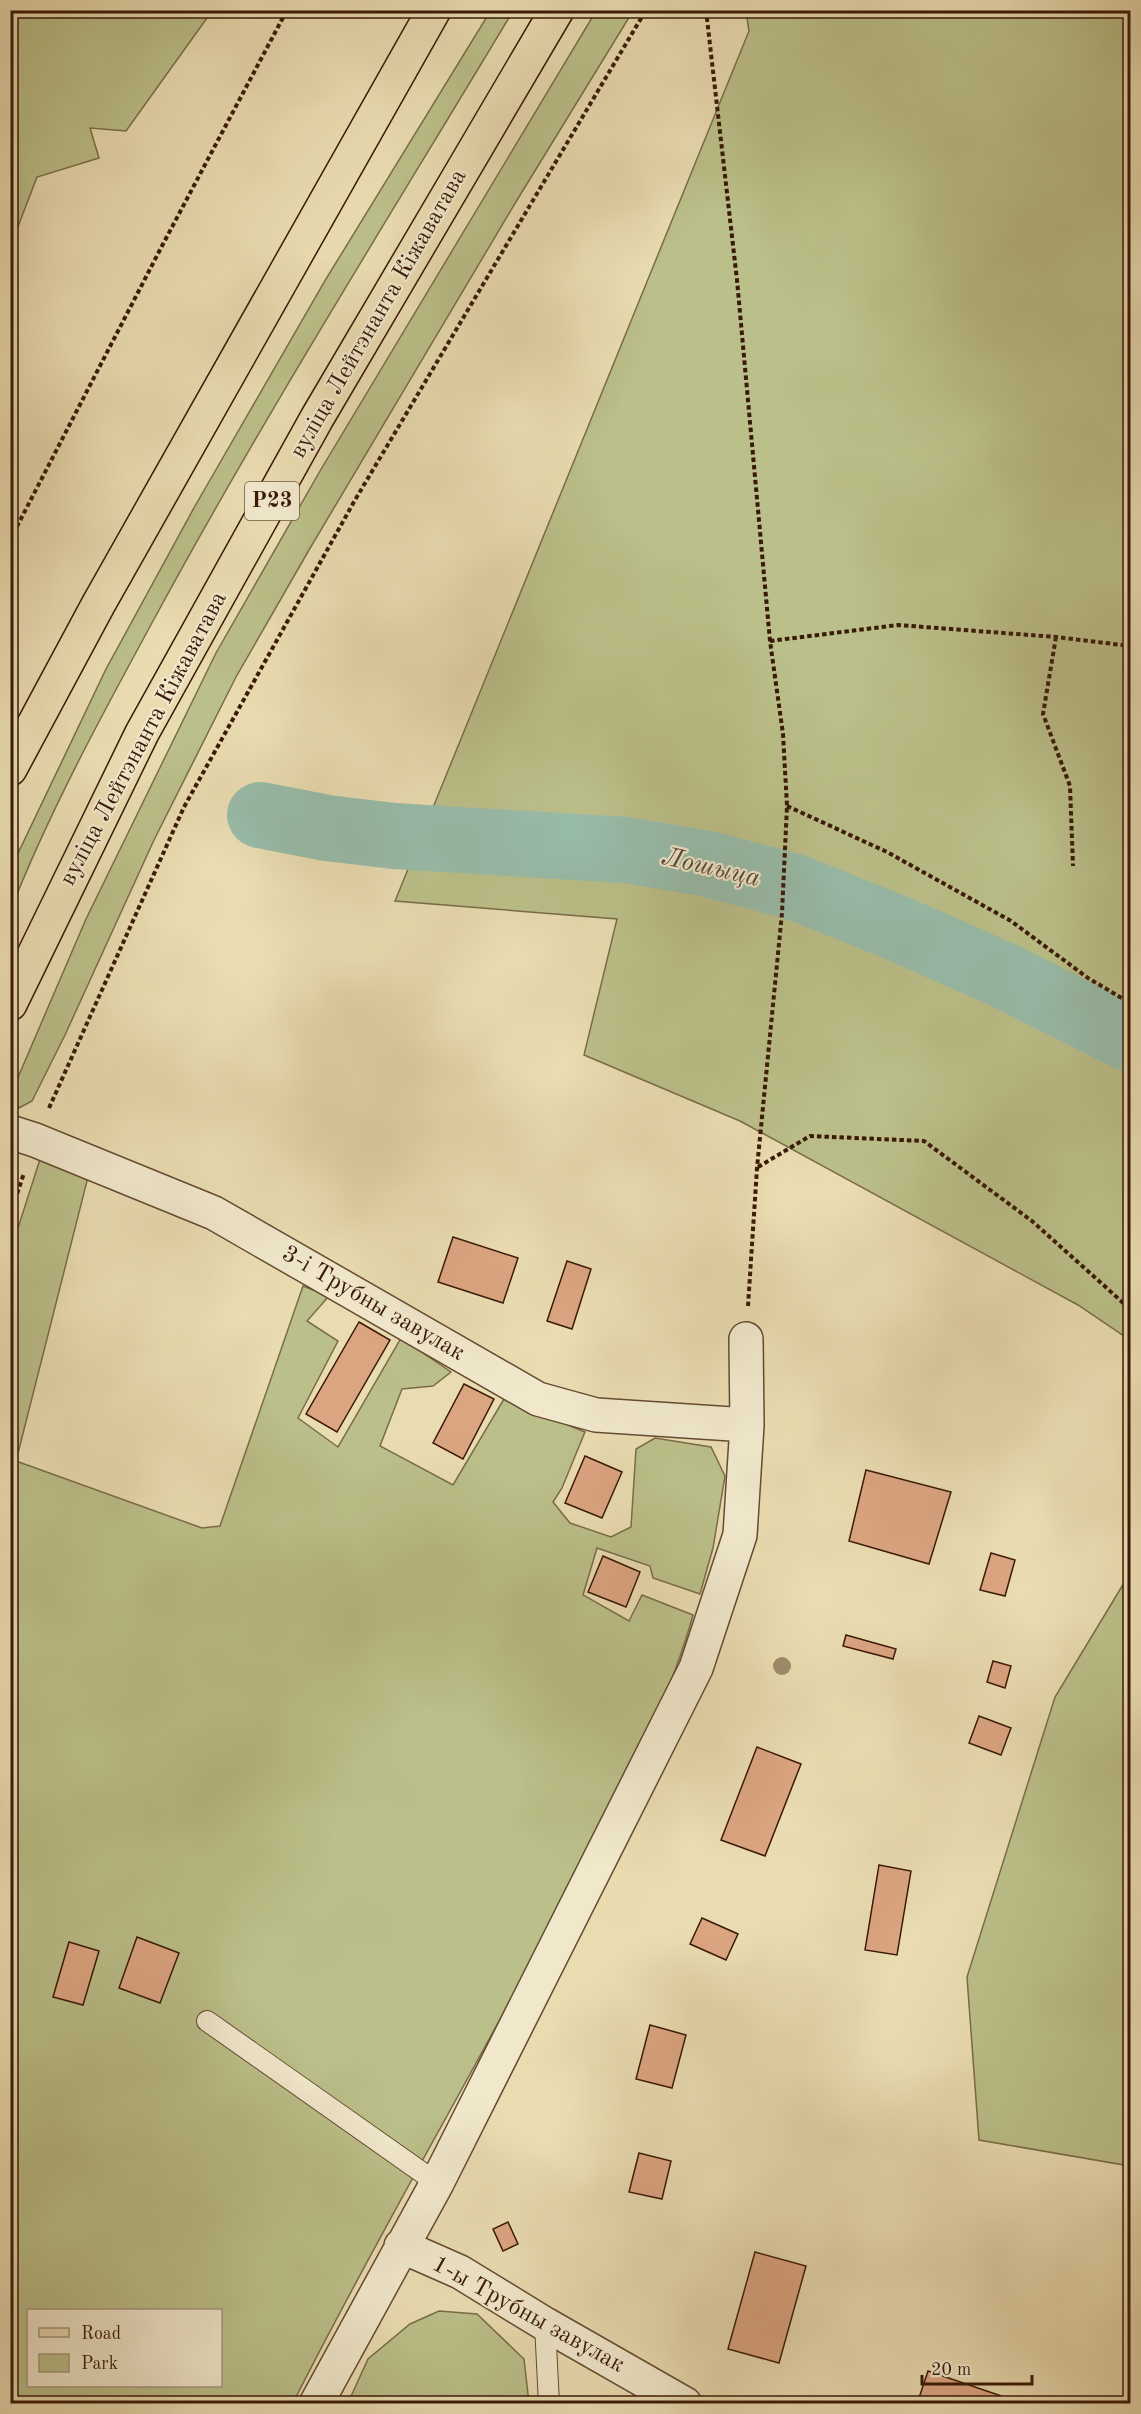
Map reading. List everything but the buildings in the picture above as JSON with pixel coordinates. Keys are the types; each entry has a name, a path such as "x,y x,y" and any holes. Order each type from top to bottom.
{"main road":[{"path":"10,769 104,595 434,10"},
{"name":"вуліца Лейтэнанта Кіжаватава","path":"10,1004 142,733 317,418 556,10"}],"street":[{"name":"3-і Трубны завулак","path":"23,1136 214,1213 538,1399 596,1415 747,1425"},
{"path":"316,2403 436,2183 696,1668 740,1535 747,1425 746,1340"},
{"name":"1-ы Трубны завулак","path":"401,2246 460,2272 545,2324 685,2403"}],"lane":[{"path":"207,2021 436,2183"},
{"path":"545,2324 549,2403"}],"path":[{"path":"10,540 287,10"},
{"path":"10,1215 23,1136 184,807 355,500 646,10"},
{"path":"706,10 737,280 771,641 783,734 787,806 782,913 757,1168 746,1340"},
{"path":"771,641 898,626 1131,646"},
{"path":"1056,638 1043,714 1070,786 1073,866"},
{"path":"787,806 887,852 1011,921 1088,978 1131,1003"},
{"path":"757,1168 810,1136 924,1141 1032,1221 1131,1309"}],"green space":[{"path":"11,10 212,11 126,131 90,128 99,158 37,177 11,245"},
{"path":"491,10 513,11 239,467 134,656 78,763 42,835 11,909 11,868 106,669 195,506 326,279"},
{"path":"596,11 633,11 514,205 236,677 154,840 65,1035 32,1101 19,1108 12,1100 13,1089 86,919 216,653 320,471"},
{"path":"746,11 1130,11 1130,1340 1078,1305 740,1121 584,1055 617,919 395,901 749,31"},
{"path":"41,1156 88,1177 16,1461 202,1528 220,1526 303,1286 329,1296 307,1321 338,1341 298,1418 338,1447 401,1338 451,1372 433,1386 402,1389 380,1446 453,1485 504,1399 585,1432 562,1488 553,1502 570,1523 611,1537 631,1527 636,1449 655,1438 711,1447 725,1476 713,1548 700,1594 653,1578 650,1566 597,1548 583,1595 629,1621 642,1595 693,1615 682,1650 655,1719 606,1818 538,1949 361,2273 293,2403 11,2404 10,1253"},
{"path":"1130,1573 1130,2166 979,2140 967,1977 1055,1697"},
{"path":"439,2311 477,2314 524,2359 529,2403 348,2403 368,2359 410,2324"}],"waterway":[{"name":"Лошыца","path":"260,815 327,828 394,836 626,850 708,864 795,887 892,926 1001,974 1130,1039"}]}
